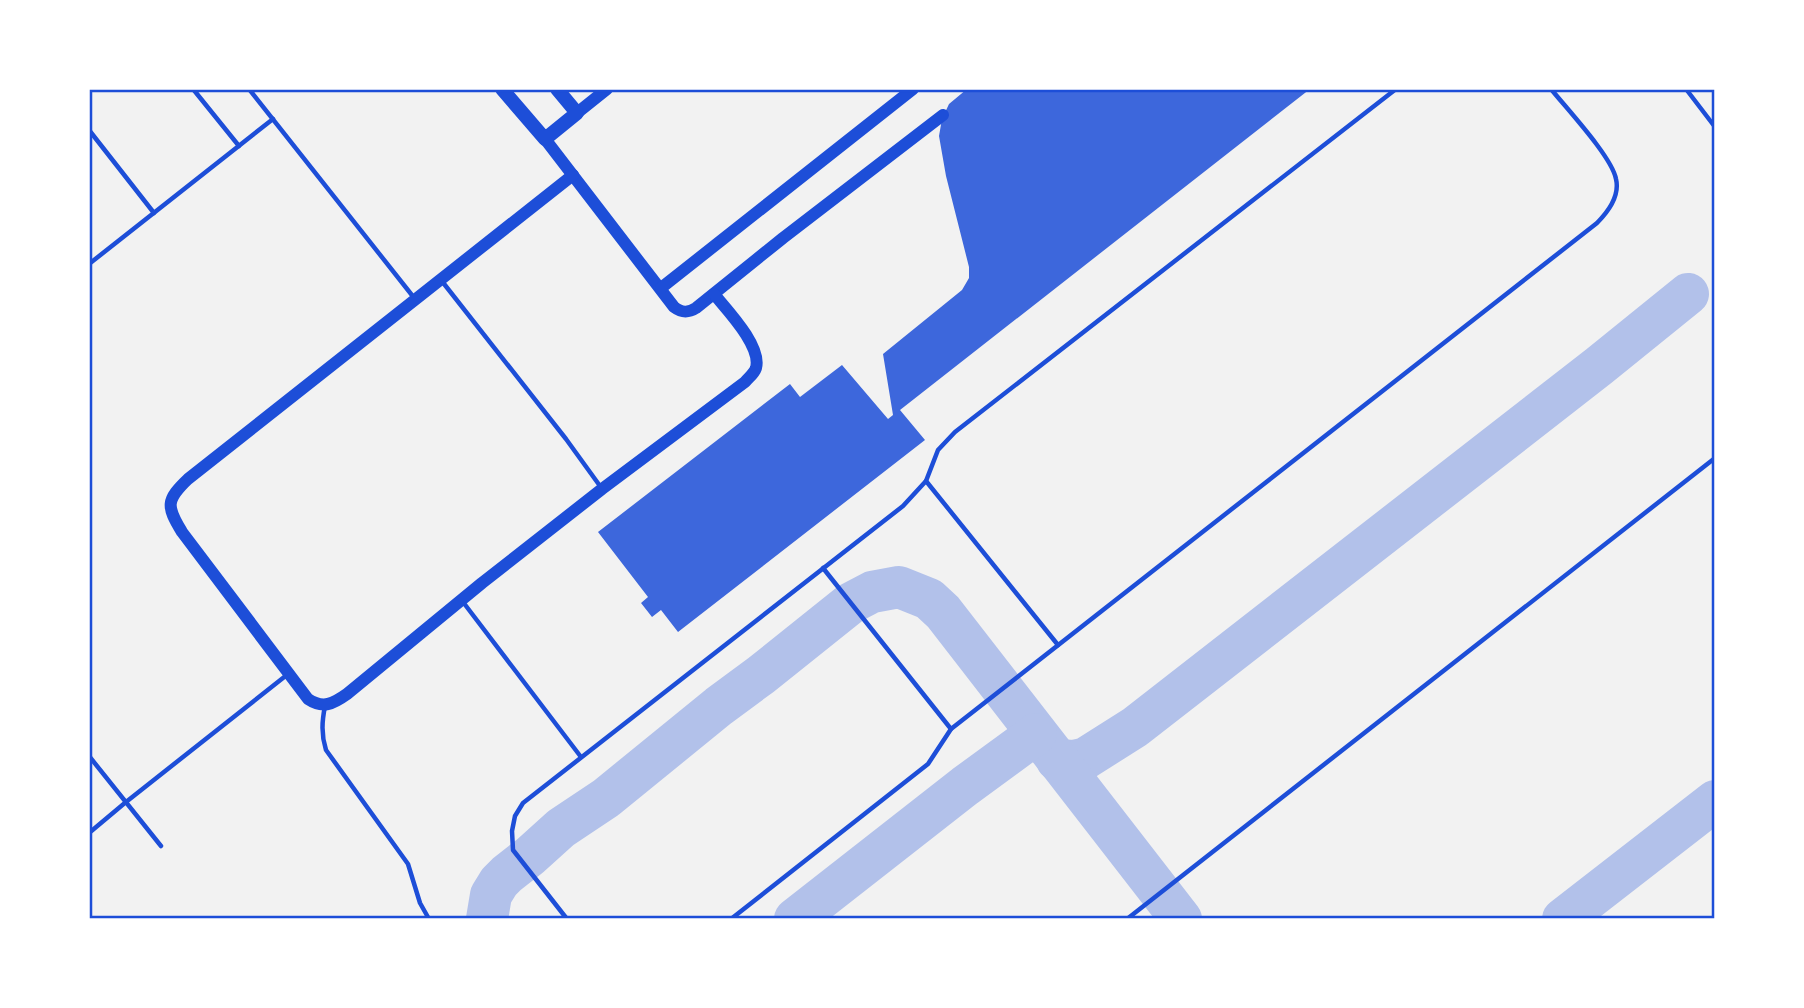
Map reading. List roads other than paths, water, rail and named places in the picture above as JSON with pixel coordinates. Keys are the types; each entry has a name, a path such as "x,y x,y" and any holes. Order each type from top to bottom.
{"main road":[{"path":"502,89 545,139 577,113 556,89"}],"street":[{"path":"577,113 607,89"},
{"path":"661,288 913,89"},
{"path":"545,139 674,307 682,312 692,311 715,294 943,115"},
{"path":"573,175 188,479 174,493 170,502 182,531 308,699 316,704 334,703 602,489 745,382 756,367 754,350 715,294"}],"lane":[{"path":"193,89 239,146"},
{"path":"250,89 416,300"},
{"path":"567,919 513,850 512,831 515,816 523,803 903,506 926,481 939,450 954,432 1396,89"},
{"path":"731,919 928,764 951,729 1608,213 1615,197 1617,181 1609,162 1551,89"},
{"path":"1685,89 1715,127"},
{"path":"89,264 273,119"},
{"path":"89,130 154,213"},
{"path":"440,279 602,489"},
{"path":"1127,919 1715,458"},
{"path":"926,481 1059,645"},
{"path":"823,568 951,729"},
{"path":"461,600 581,757"},
{"path":"89,833 288,674"},
{"path":"326,705 322,732 326,750 408,864 420,903 429,919"},
{"path":"89,756 161,846"}]}
